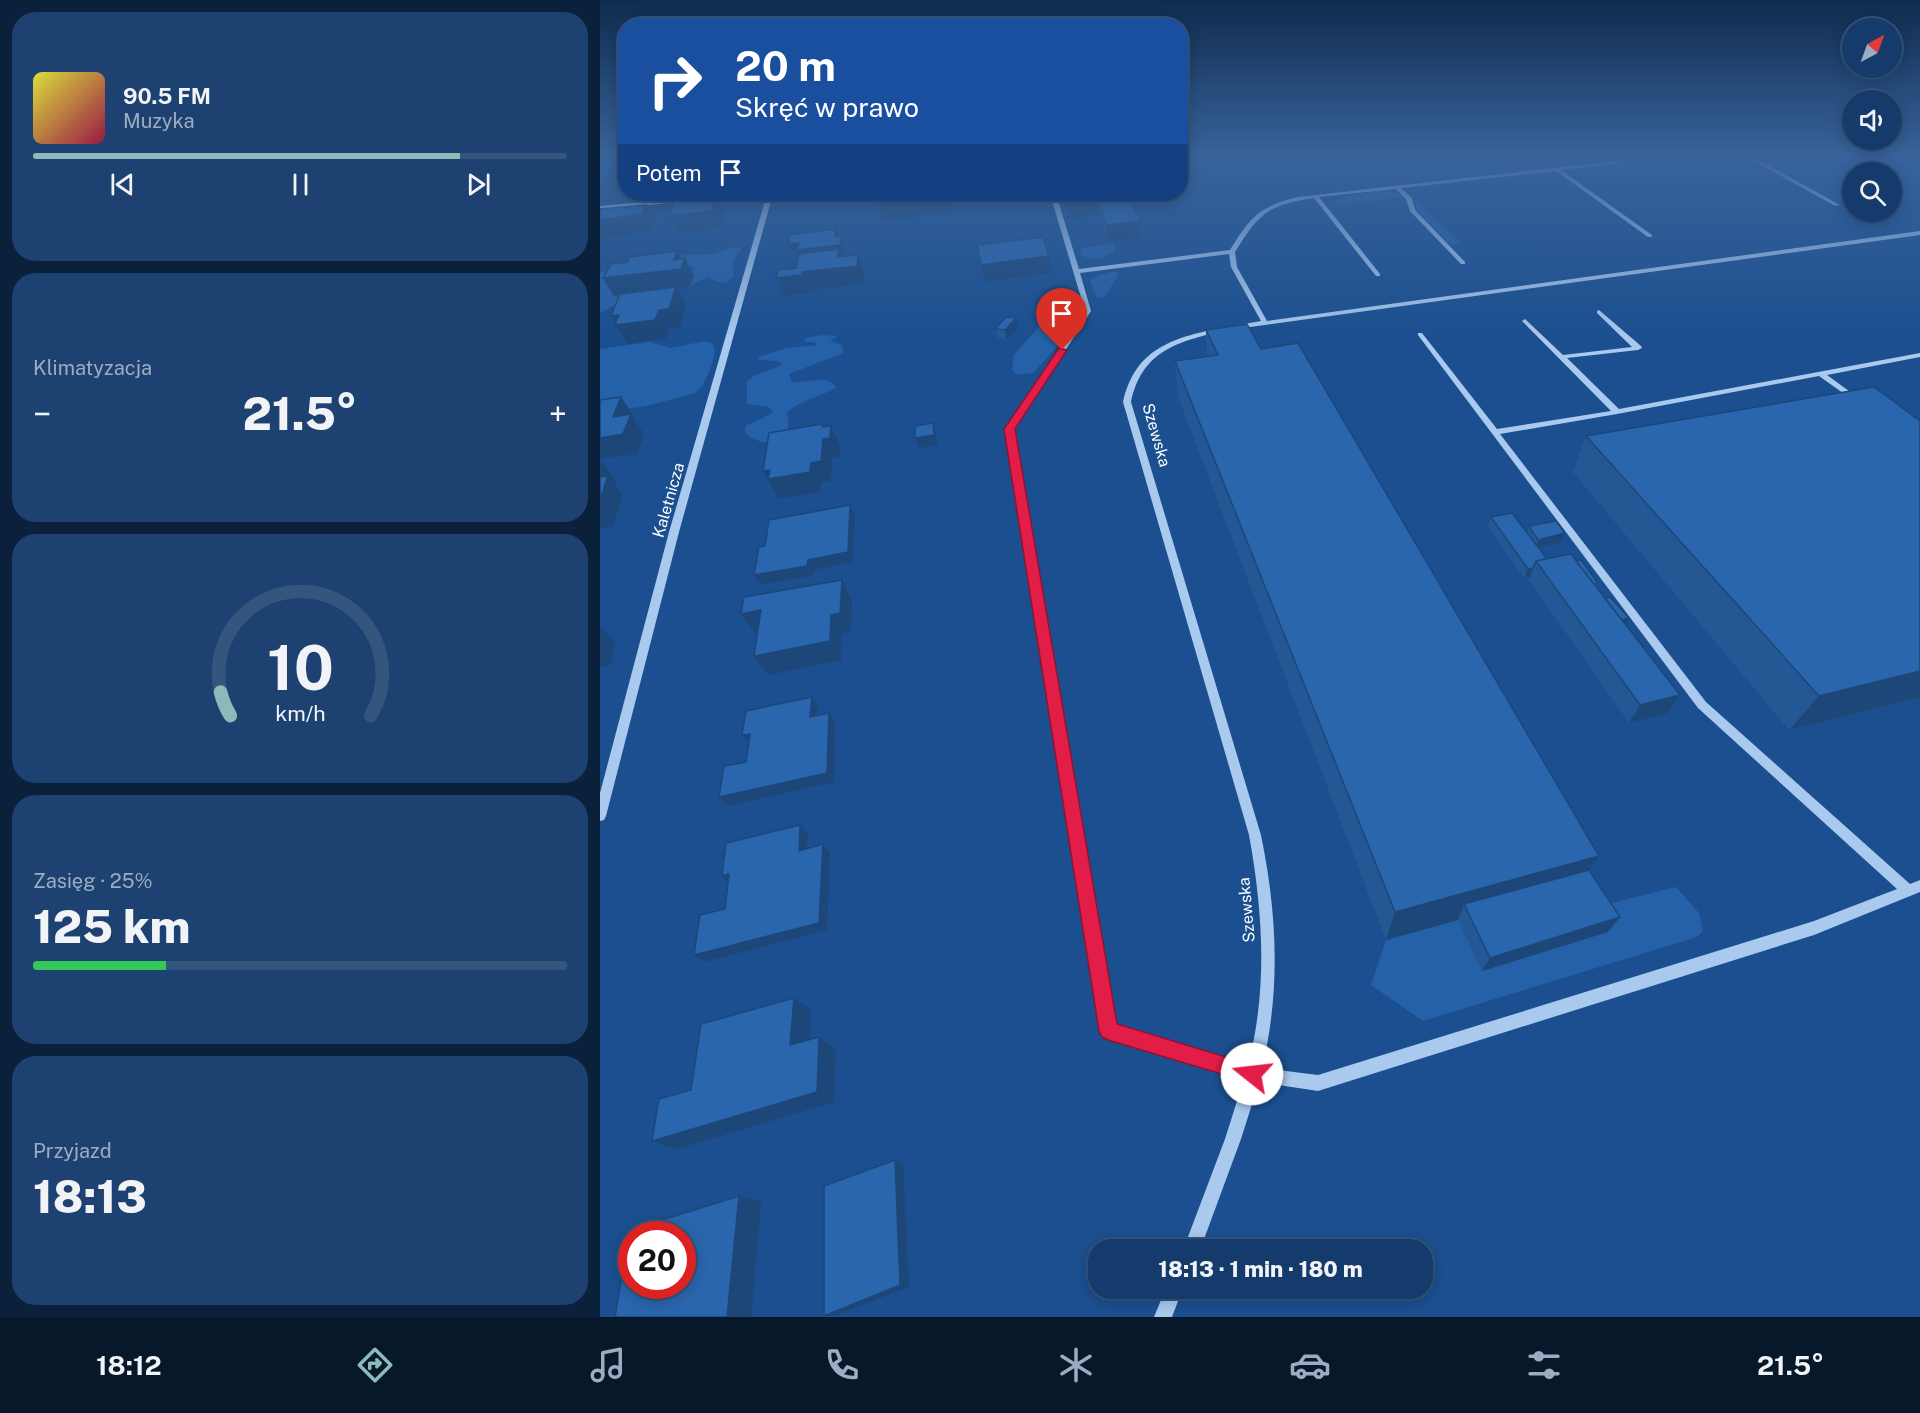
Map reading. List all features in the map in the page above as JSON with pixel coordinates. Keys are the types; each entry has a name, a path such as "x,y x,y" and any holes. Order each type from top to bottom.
{"street":[{"name":"Kaletnicza","path":"600,816 674,532 764,215"},
{"path":"1060,215 1088,311 1010,429 1108,1031 1252,1074 1318,1083 1814,928 1914,888 1702,705 1420,334"},
{"path":"1256,215 1232,252 1234,267 1265,323"},
{"path":"1331,215 1378,275"},
{"path":"1417,215 1462,263"},
{"path":"1621,215 1650,236"},
{"name":"Szewska","path":"1195,1239 1221,1172 1252,1074 1264,1025 1269,933 1265,881 1255,835 1127,402 1129,386 1136,372 1164,347 1206,332 1920,233"},
{"path":"1077,271 1232,252"},
{"path":"1562,357 1638,348 1599,312"},
{"path":"1526,321 1617,412"},
{"path":"1495,432 1617,412 1920,355"},
{"path":"1821,374 1866,407"},
{"path":"1163,1317 1170,1299"}],"shaded area":[{"path":"1421,215 1432,215 1461,244 1451,245"},
{"path":"1114,244 1115,250 1103,258 1094,259 1081,255 1080,248"},
{"path":"736,247 742,248 732,262 734,276 727,282 707,277 691,285 677,280 695,269 683,264 641,277 616,304 600,313 600,273 608,269 674,260 683,255 712,254"},
{"path":"1114,271 1119,274 1105,296 1097,298 1090,281 1094,277"},
{"path":"1067,301 1074,303 1074,313 1061,341 1034,373 1016,375 1012,369 1014,355 1059,304"},
{"path":"822,335 838,336 830,341 842,345 843,353 789,374 792,382 821,380 832,383 836,387 787,412 787,431 777,441 762,442 753,439 745,433 745,426 773,413 769,407 747,404 747,381 755,375 782,365 778,361 759,360 759,357 786,348 817,345 817,343 804,341 805,338"},
{"path":"705,341 713,344 715,351 703,385 695,393 647,406 600,413 600,349 650,342 671,348"},
{"path":"1676,887 1699,913 1703,931 1697,937 1423,1021 1371,985 1386,940 1457,919 1592,908"}],"building":[{"path":"600,215 632,215 600,220"},
{"path":"1103,215 1138,215 1140,221 1106,225"},
{"path":"835,229 835,237 841,236 840,245 797,250 799,243 789,244 789,235"},
{"path":"1043,237 1049,256 981,265 977,245"},
{"path":"839,249 838,257 858,255 857,266 802,272 801,275 776,278 778,270 796,268 799,254"},
{"path":"677,251 674,260 685,258 681,269 603,278 611,264 627,262 629,257"},
{"path":"676,287 669,309 659,310 655,320 615,325 619,315 611,316 620,294"},
{"path":"1006,317 1016,318 1005,330 995,329"},
{"path":"1247,324 1261,349 1298,343 1599,856 1395,912 1175,361 1218,355 1206,330"},
{"path":"1874,387 1920,421 1920,671 1819,696 1586,436"},
{"path":"621,397 613,417 631,414 623,434 600,438 600,400"},
{"path":"933,423 934,435 915,438 915,426"},
{"path":"822,424 822,427 831,426 830,438 823,439 821,461 811,463 810,472 768,479 770,470 763,471 769,433"},
{"path":"608,476 600,500 600,477"},
{"path":"850,505 848,552 808,560 807,566 754,575 759,547 765,546 769,520"},
{"path":"1512,513 1547,559 1536,561 1533,568 1528,569 1491,517"},
{"path":"1556,521 1565,533 1538,540 1529,526"},
{"path":"1571,554 1680,695 1640,705 1536,561"},
{"path":"1581,560 1598,583 1594,584 1576,561"},
{"path":"842,580 840,613 831,615 830,641 754,656 761,610 741,614 744,597"},
{"path":"1610,597 1629,618 1622,620 1605,598"},
{"path":"812,697 810,717 829,713 827,773 719,797 724,766 746,762 750,734 742,735 746,711"},
{"path":"800,825 799,851 823,844 819,923 694,955 700,915 725,909 729,874 722,876 726,843"},
{"path":"1589,870 1620,917 1490,958 1464,904"},
{"path":"794,998 790,1045 819,1037 817,1092 652,1141 659,1099 691,1090 701,1024"},
{"path":"895,1160 900,1285 824,1316 824,1186"},
{"path":"739,1196 727,1317 615,1317 618,1299 696,1299 696,1221 659,1221"}],"route":[{"path":"1062,350 1010,429 1108,1031 1252,1074"}]}
